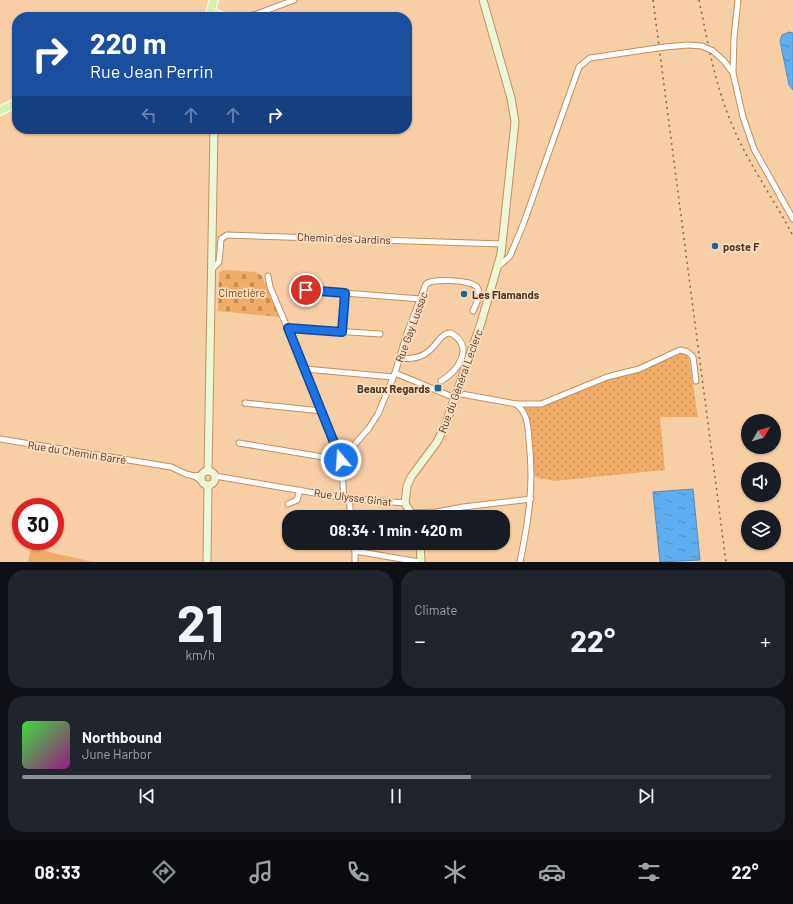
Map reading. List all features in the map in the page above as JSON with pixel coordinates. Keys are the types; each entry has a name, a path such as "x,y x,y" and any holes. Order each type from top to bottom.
{"main road":[{"path":"210,12 214,0"},
{"path":"218,0 222,12"},
{"path":"0,111 12,105"}],"street":[{"path":"262,12 294,0"},
{"name":"Rue du Général Leclerc","path":"405,503 405,492 408,482 440,436 482,323 499,266 515,122 511,98 483,0"},
{"path":"738,0 734,37 733,74 749,138 762,165 793,219"},
{"path":"499,266 510,256 523,225 579,67 590,58 688,44 702,46 713,51 724,61 733,74"},
{"path":"207,562 205,478 212,269 214,134"},
{"name":"Chemin des Jardins","path":"212,269 219,262 221,239 227,235 502,244"},
{"path":"268,276 270,287 305,369 341,460 349,510"},
{"name":"Rue Gay Lussac","path":"341,460 374,421 394,375 406,336 426,284 431,280 471,282 478,288 479,294 473,311"},
{"path":"306,290 421,299"},
{"path":"342,332 345,293"},
{"path":"288,328 380,334"},
{"path":"399,358 410,359 422,357 432,350 444,335 451,333 460,343 462,359 456,371 441,381"},
{"path":"305,369 394,375 455,395 516,404 546,402 607,377 639,369 680,350 685,350 693,356 696,381"},
{"path":"245,403 322,411"},
{"path":"516,404 523,410 526,418 532,464 531,499 520,562"},
{"name":"Rue du Chemin Barré","path":"0,439 171,467 186,474 205,478"},
{"path":"239,443 341,460"},
{"path":"215,476 214,483 205,478 215,476"},
{"name":"Rue Ulysse Ginat","path":"215,476 346,498 405,503"},
{"name":"Rue Ulysse Ginat","path":"288,504 297,500 300,490"},
{"path":"446,510 463,506 531,499"},
{"path":"405,503 409,510"},
{"path":"355,562 355,551 420,562 420,550"}],"green space":[{"name":"Cimetière","path":"223,270 256,272 262,276 280,317 218,311 219,273"},
{"path":"687,347 698,417 660,417 665,470 554,481 535,477 521,408 658,360"},
{"path":"31,550 40,550 93,562 28,562"}],"water":[{"path":"789,32 793,33 793,90 789,85 780,41 782,35"},
{"path":"693,489 700,560 660,562 653,492"}],"railway":[{"path":"653,0 726,562"},
{"path":"699,0 713,64 721,96 727,112 746,155 793,236"}],"place":[{"name":"poste F","path":"715,246"},
{"name":"Les Flamands","path":"464,294"},
{"name":"Beaux Regards","path":"438,388"}],"route":[{"path":"306,290 345,293 342,332 288,328 338,448 341,460"}]}
